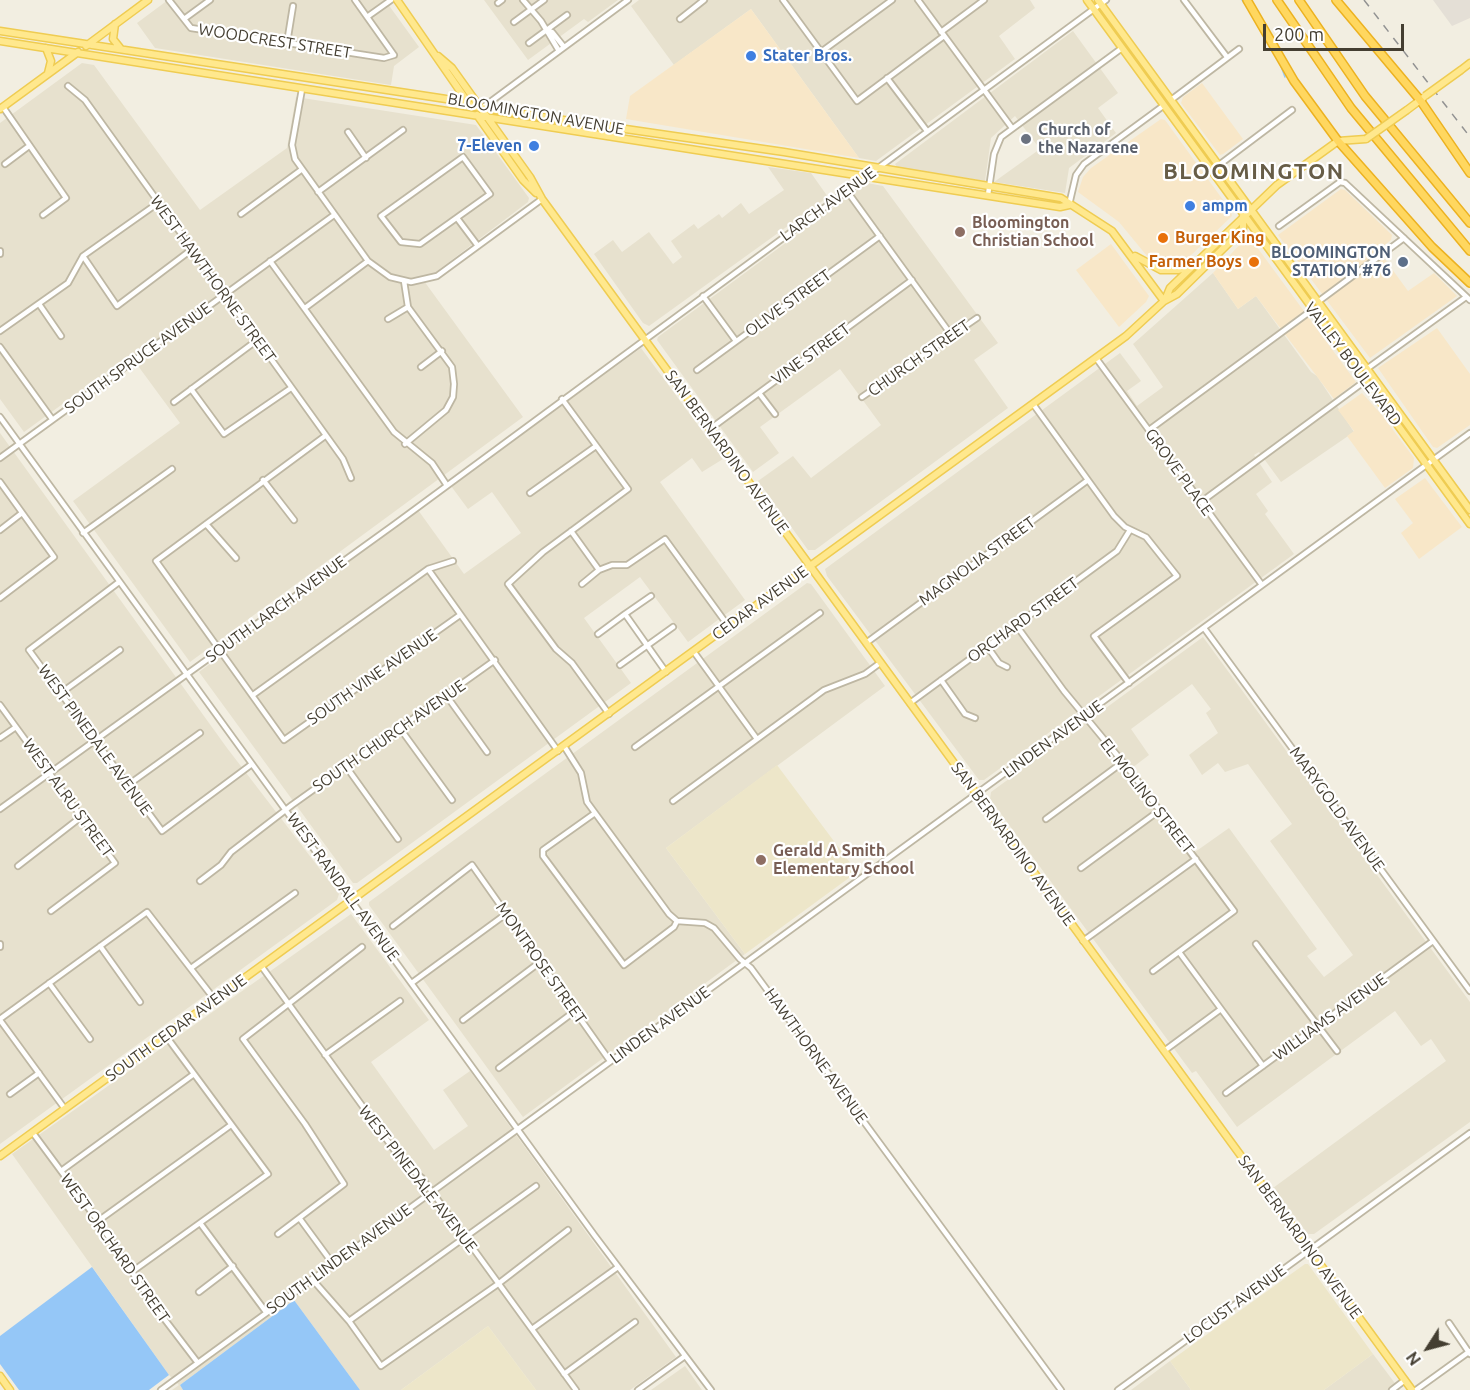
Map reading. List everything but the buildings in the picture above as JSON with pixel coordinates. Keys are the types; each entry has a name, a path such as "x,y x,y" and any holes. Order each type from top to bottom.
{"highway":[{"path":"1247,0 1294,81 1338,141 1425,240 1470,283"},
{"path":"1277,0 1351,108 1470,251"},
{"path":"1299,0 1365,96 1470,223"},
{"path":"1336,0 1423,98 1470,173"}],"main road":[{"path":"1,107 148,0"},
{"path":"397,0 523,180 542,199"},
{"name":"VALLEY BOULEVARD","path":"1087,0 1470,524"},
{"name":"VALLEY BOULEVARD","path":"1102,1 1171,100 1470,510"},
{"path":"115,24 113,39 122,50"},
{"name":"BLOOMINGTON AVENUE","path":"0,31 446,99 481,108 734,145 1061,198 1069,205 1102,223 1132,254 1164,301"},
{"name":"BLOOMINGTON AVENUE","path":"0,41 1060,207 1069,205"},
{"path":"46,48 51,61 48,74"},
{"path":"438,56 452,68 488,117 542,199"},
{"path":"1338,141 1366,139 1470,63"},
{"path":"446,99 453,94 455,85"},
{"path":"501,136 503,128 512,121"},
{"path":"620,138 624,134 654,134"},
{"name":"CEDAR AVENUE","path":"1164,301 1170,288 1250,209 1277,185 1338,141"},
{"path":"732,156 734,145"},
{"name":"SAN BERNARDINO AVENUE","path":"542,199 1083,941 1414,1390"},
{"name":"CEDAR AVENUE","path":"352,901 1126,336 1164,301 1178,294 1243,229 1243,216"},
{"path":"1132,254 1161,270 1178,270 1193,266"},
{"name":"SOUTH CEDAR AVENUE","path":"0,1156 352,901"},
{"path":"0,1376 10,1390"}],"street":[{"name":"WOODCREST STREET","path":"169,0 191,28 384,58 394,55 367,17"},
{"path":"184,19 210,0"},
{"path":"355,0 367,17 391,0"},
{"path":"523,0 547,30 548,36 562,49"},
{"path":"514,22 544,0"},
{"path":"476,115 481,108 628,0"},
{"path":"680,19 704,0"},
{"path":"792,0 785,2 857,101 984,0"},
{"path":"821,52 892,0"},
{"path":"918,0 1012,128"},
{"path":"1184,0 1227,57"},
{"name":"LARCH AVENUE","path":"550,407 866,177 1102,1"},
{"path":"287,43 293,6"},
{"path":"529,43 567,15"},
{"path":"988,195 996,147 1001,137 1122,48"},
{"path":"1171,100 1239,49"},
{"path":"887,78 927,131"},
{"name":"WEST HAWTHORNE STREET","path":"68,86 85,100 342,459 351,478"},
{"path":"302,89 292,145 301,170 368,261 384,274 404,281 434,277 542,199"},
{"path":"1069,205 1076,175 1084,164 1163,106"},
{"path":"1,107 66,198 43,215"},
{"path":"1219,165 1292,110"},
{"path":"318,192 404,130"},
{"path":"348,132 366,158"},
{"path":"5,164 29,146"},
{"path":"463,157 490,194 457,218 415,245 400,242 381,216 463,157"},
{"path":"241,214 301,170"},
{"path":"1279,226 1340,182 1345,183 1468,298 1368,368"},
{"path":"847,190 952,336"},
{"path":"0,331 68,282 83,256 158,203"},
{"name":"SOUTH SPRUCE AVENUE","path":"0,458 334,216"},
{"path":"457,218 478,246"},
{"name":"OLIVE STREET","path":"697,370 880,236"},
{"path":"1319,301 1404,238"},
{"path":"83,256 117,306 191,250"},
{"path":"270,261 405,444 432,463 446,484"},
{"path":"305,308 368,261"},
{"name":"VINE STREET","path":"710,429 912,280"},
{"path":"404,281 408,307 452,367 453,397 446,410 405,444"},
{"path":"703,296 736,341"},
{"path":"39,304 61,336"},
{"path":"388,319 408,307"},
{"path":"1149,430 1312,310"},
{"name":"CHURCH STREET","path":"862,397 976,318"},
{"path":"174,402 256,341"},
{"path":"0,347 52,419"},
{"path":"421,367 442,351"},
{"name":"GROVE PLACE","path":"1096,358 1262,585"},
{"path":"1201,502 1365,381"},
{"path":"192,389 224,434 291,388"},
{"path":"759,393 775,414"},
{"path":"562,399 628,489 571,531 508,584 555,649 572,663 609,714"},
{"path":"1033,404 1120,524 1142,534 1152,542 1177,576 1094,636 1129,683"},
{"name":"SOUTH LARCH AVENUE","path":"0,809 550,407"},
{"name":"WEST RANDALL AVENUE","path":"0,417 618,1267 711,1390"},
{"name":"LINDEN AVENUE","path":"519,1129 1470,433"},
{"path":"325,436 156,561 253,695 428,569 453,561"},
{"path":"530,493 597,446"},
{"path":"83,533 172,469"},
{"path":"263,480 294,519"},
{"name":"MAGNOLIA STREET","path":"866,643 1088,480"},
{"path":"0,483 54,557 0,598"},
{"path":"0,530 22,513"},
{"path":"206,524 236,558"},
{"name":"ORCHARD STREET","path":"910,703 1117,550 1131,530"},
{"path":"571,531 599,570"},
{"path":"582,584 599,570 612,565 627,565 665,539 729,627"},
{"path":"428,569 561,748 577,764 585,797 677,921 674,927 624,965 543,856 543,850 596,813"},
{"name":"WEST PINEDALE AVENUE","path":"119,582 29,650 162,831 252,764"},
{"path":"598,634 651,596"},
{"path":"635,747 820,613"},
{"path":"625,614 666,672"},
{"name":"SOUTH VINE AVENUE","path":"253,695 284,740 460,615"},
{"name":"EL MOLINO STREET","path":"1016,625 1160,810 1234,911 1179,952"},
{"path":"620,665 673,627"},
{"name":"MARYGOLD AVENUE","path":"1204,628 1470,991"},
{"path":"987,646 999,663 1007,667"},
{"path":"61,693 120,650"},
{"path":"694,652 757,739"},
{"name":"SOUTH CHURCH AVENUE","path":"200,881 221,865 231,852 345,765 495,660"},
{"path":"673,801 824,690 865,674 880,663"},
{"path":"941,680 965,714 975,718"},
{"path":"446,695 487,752"},
{"name":"WEST ALRU STREET","path":"0,705 115,863 51,911"},
{"path":"0,738 16,727"},
{"path":"399,727 452,800"},
{"path":"128,785 200,733"},
{"path":"1046,819 1123,762"},
{"path":"345,765 398,839"},
{"path":"1081,868 1160,810"},
{"path":"18,866 81,817"},
{"path":"1083,941 1196,859"},
{"name":"MONTROSE STREET","path":"393,926 472,866 610,1061"},
{"path":"191,968 295,893"},
{"path":"65,1109 0,1020 49,983 147,912 215,1000"},
{"path":"413,982 506,914"},
{"name":"HAWTHORNE AVENUE","path":"677,921 705,922 714,928 745,964 1061,1390"},
{"name":"WILLIAMS AVENUE","path":"1226,1093 1433,941"},
{"path":"1256,944 1336,1051"},
{"path":"100,946 140,1002"},
{"path":"278,1234 344,1184 305,1124 243,1039 362,946"},
{"path":"1153,971 1179,952 1263,1066"},
{"path":"463,1020 540,962"},
{"name":"WEST PINEDALE AVENUE","path":"262,967 405,1165 422,1178 576,1390"},
{"path":"49,983 90,1039"},
{"path":"326,1055 400,1001"},
{"path":"1164,1051 1221,1009"},
{"path":"499,1068 575,1011"},
{"path":"133,1271 268,1174 166,1036"},
{"path":"10,1094 39,1073"},
{"path":"61,1171 194,1074"},
{"path":"98,1221 231,1125"},
{"name":"SOUTH LINDEN AVENUE","path":"161,1390 519,1129"},
{"name":"WEST ORCHARD STREET","path":"33,1133 98,1221 156,1308 198,1363"},
{"name":"LOCUST AVENUE","path":"1118,1390 1470,1133"},
{"path":"349,1321 536,1186"},
{"path":"300,1219 333,1264"},
{"path":"200,1223 266,1312"},
{"path":"312,1280 349,1321 381,1366 498,1284 568,1230"},
{"path":"200,1292 233,1266"},
{"path":"531,1329 618,1267"},
{"path":"564,1374 635,1322"},
{"path":"1414,1390 1470,1352 1449,1323"},
{"path":"638,1390 685,1356"},
{"path":"1392,1390 1405,1380"}],"shaded area":[{"path":"168,0 385,0 419,47 394,66 391,85 155,48 137,23"},
{"path":"484,0 618,0 588,22 584,19 528,60"},
{"path":"639,0 1030,0 1035,8 999,36 1015,59 876,161 859,158 751,9 674,65 631,6"},
{"path":"1433,0 1470,0 1470,18 1452,26"},
{"path":"751,9 859,158 626,119 630,96"},
{"path":"1073,31 1118,93 1098,108 1116,133 1069,168 1065,193 994,182 1040,149 1015,116 991,138 985,181 897,167 895,164"},
{"path":"82,63 94,65 200,210 287,148 296,97 476,125 529,198 528,202 424,281 523,417 190,662 73,501 180,423 130,355 24,432 0,399 0,123"},
{"path":"1202,83 1243,139 1220,155 1181,103 1183,97"},
{"path":"1161,119 1165,120 1231,211 1232,216 1187,259 1171,264 1159,262 1147,256 1119,222 1078,192 1083,177 1091,168"},
{"path":"768,167 811,173 828,197 649,326 643,323 594,254 613,240 622,252 649,232 673,264 682,257 671,241 694,224 698,229 719,214 722,218 741,203 749,214 784,190"},
{"path":"867,183 883,186 998,343 974,360 1008,408 815,550 808,550 758,481 793,456 811,478 881,425 840,369 760,427 779,453 753,472 657,340 658,337"},
{"path":"1341,189 1345,190 1392,235 1391,240 1378,250 1408,291 1434,273 1457,296 1370,358 1278,235"},
{"path":"1246,238 1251,239 1356,382 1334,399 1256,296 1238,309 1213,273"},
{"path":"1111,244 1149,296 1146,302 1119,327 1076,270"},
{"path":"1213,273 1238,309 1256,296 1311,372 1317,376 1354,432 1281,482 1259,452 1254,455 1272,482 1256,494 1268,511 1265,514 1294,554 984,780 979,780 827,576 825,569 1120,353 1141,381 1127,391 1137,406 1163,387 1133,344"},
{"path":"1437,328 1470,374 1470,425 1437,448 1433,447 1378,368"},
{"path":"641,348 723,459 702,472 692,458 660,482 745,600 688,642 640,577 584,618 631,683 357,883 353,883 199,672 418,510 464,574 521,533 492,492 468,509 451,486"},
{"path":"1362,393 1414,458 1413,468 1385,488 1347,436 1354,431 1338,410"},
{"path":"0,433 227,748 339,894 337,900 0,1144"},
{"path":"1425,478 1462,527 1419,559 1401,533 1413,523 1395,499"},
{"path":"807,583 811,584 885,686 666,848 745,954 523,1117 369,902"},
{"path":"1203,637 1470,1002 1470,1122 1314,1234 1308,1234 1273,1188 1446,1061 1431,1039 1421,1046 1395,1011 1237,1127 1196,1071 1192,1073 990,799 991,792","holes":["1192,684 1211,709 1206,713 1218,733 1189,755 1202,775 1218,763 1225,772 1248,764 1292,824 1270,841 1353,955 1324,977 1307,956 1317,949 1229,828 1195,852 1132,768 1149,755 1131,729"]},
{"name":"Gerald A Smith Elementary School","path":"777,765 857,872 745,954 666,848"},
{"path":"351,914 429,1020 371,1062 434,1150 468,1126 443,1090 470,1071 676,1357 630,1390 536,1390 488,1326 401,1390 360,1390 294,1300 180,1385 183,1390 172,1390 179,1385 169,1375 12,1154"},
{"path":"1308,1264 1373,1354 1324,1390 1191,1390 1170,1361"},
{"path":"488,1326 536,1390 401,1390"},
{"path":"1373,1354 1400,1390 1324,1390"},
{"path":"1170,1361 1191,1390 1131,1390"},
{"path":"685,1366 702,1390 651,1390"}],"water":[{"path":"92,1267 169,1375 149,1390 19,1390 0,1364 0,1336"},
{"path":"294,1300 360,1390 183,1390 180,1385"}],"waterway":[{"path":"1242,0 1248,8"},
{"path":"1279,61 1285,77"}],"railway":[{"path":"1364,0 1470,137"}],"place":[{"name":"Stater Bros.","path":"751,56"},
{"name":"Church of the Nazarene","path":"1026,139"},
{"name":"7-Eleven","path":"534,146"},
{"name":"ampm","path":"1190,206"},
{"name":"Bloomington Christian School","path":"960,232"},
{"name":"Burger King","path":"1163,238"},
{"name":"Farmer Boys","path":"1254,262"},
{"name":"BLOOMINGTON STATION #76","path":"1403,262"},
{"name":"Gerald A Smith Elementary School","path":"761,860"}],"district":[{"name":"BLOOMINGTON","path":"1254,172"}]}
